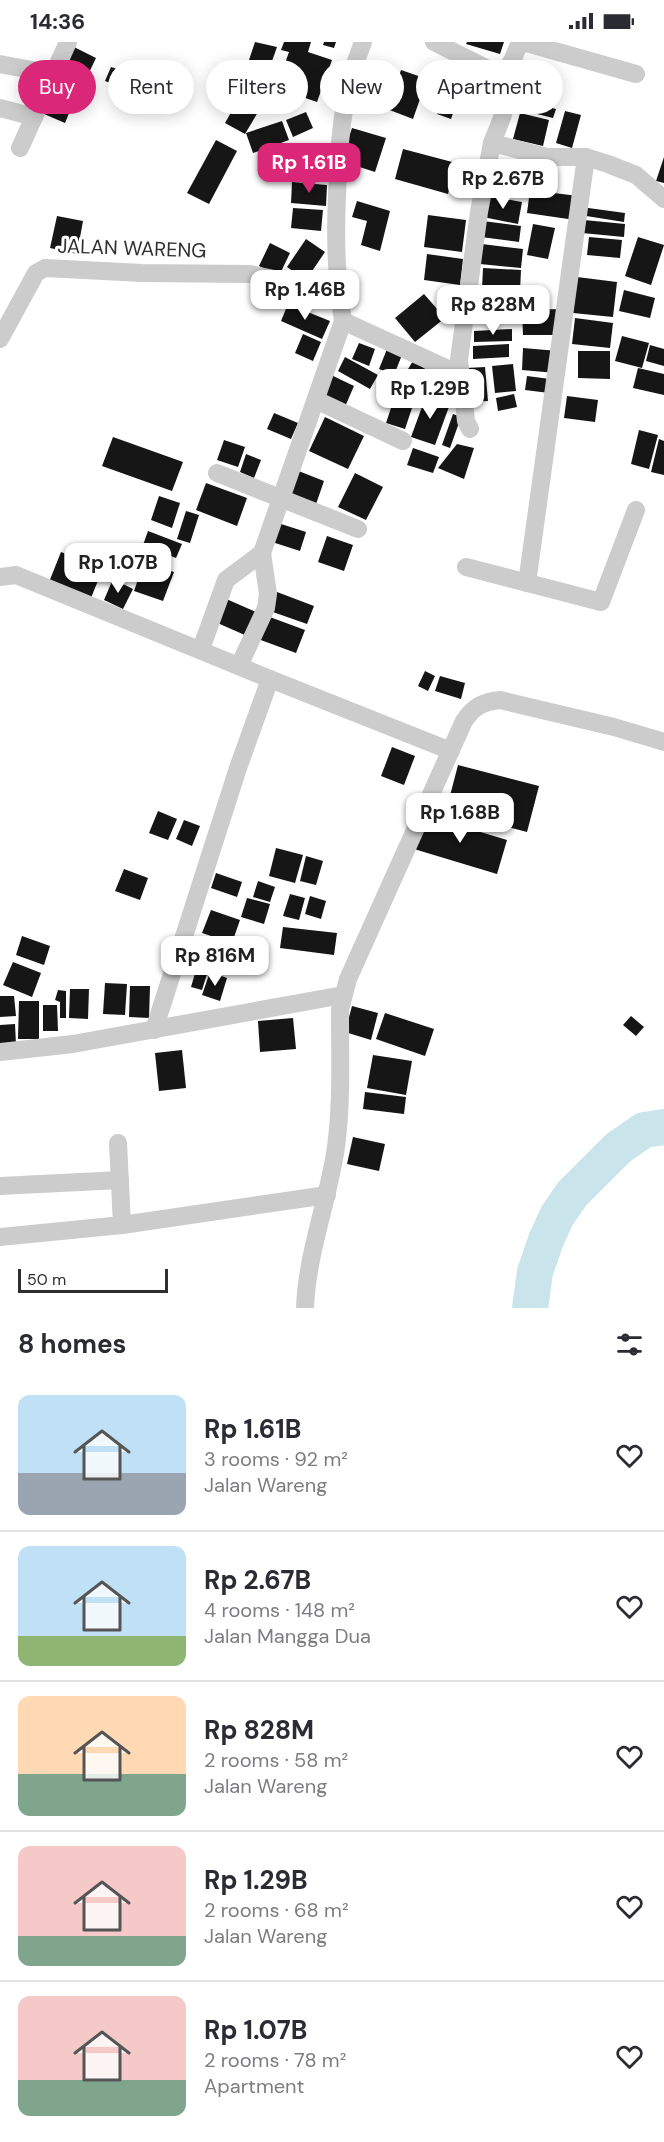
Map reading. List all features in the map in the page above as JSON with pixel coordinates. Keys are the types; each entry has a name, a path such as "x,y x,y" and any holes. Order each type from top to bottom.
{"street":[{"path":"60,60 68,42"},
{"path":"239,666 266,608 268,594 262,553 343,321 338,290 335,243 340,126 352,70 363,42"},
{"path":"434,42 470,60"},
{"path":"512,60 522,42 636,74"},
{"path":"0,64 18,67"},
{"path":"0,108 33,117"},
{"path":"21,148 34,114"},
{"path":"470,429 466,421 459,360 479,212 492,143 503,114"},
{"path":"492,143 547,156 586,157 636,175 664,199"},
{"path":"527,583 586,157"},
{"name":"JALAN WARENG","path":"0,339 36,273 45,268 142,273 250,274 327,290 338,290"},
{"path":"343,321 459,374"},
{"path":"316,400 403,441"},
{"path":"217,473 358,529"},
{"path":"466,567 601,603 636,510"},
{"path":"201,649 226,580 262,553"},
{"path":"0,577 16,575 451,751"},
{"path":"154,1030 238,768 270,679"},
{"path":"305,1308 306,1280 327,1195 336,1146 340,1100 340,1010 343,995 348,979 464,721 472,709 484,702 500,699 614,727 664,742"},
{"path":"0,1052 73,1044 343,995"},
{"path":"118,1143 122,1225"},
{"path":"0,1186 120,1180"},
{"path":"0,1237 122,1225 327,1195"}],"building":[{"path":"255,42 277,47 272,60 249,60"},
{"path":"284,42 311,42 308,52 332,60 320,60 320,94 317,102 308,99 308,60 286,60 289,52 281,50"},
{"path":"324,42 336,42 334,48 323,45"},
{"path":"467,42 504,42 500,54 466,44"},
{"path":"74,47 96,58 95,60 68,60"},
{"path":"404,71 416,75 416,110 413,119 400,114 404,114"},
{"path":"565,111 581,115 572,148 556,143"},
{"path":"44,114 69,114 65,123"},
{"path":"230,114 257,114 245,134 225,123"},
{"path":"307,114 313,128 293,137 286,120"},
{"path":"437,114 453,114 451,119"},
{"path":"520,114 549,120 543,146 513,139"},
{"path":"537,114 554,114 553,118"},
{"path":"282,121 289,140 253,153 246,133"},
{"path":"352,128 386,138 375,172 341,161"},
{"path":"216,140 237,151 209,204 187,193"},
{"path":"403,149 456,163 448,194 395,179"},
{"path":"664,157 664,183 656,181"},
{"path":"292,182 327,185 326,206 291,203"},
{"path":"530,190 578,196 575,220 527,213"},
{"path":"487,196 522,202 518,224 483,217"},
{"path":"357,201 390,211 380,251 361,245 367,221 352,217"},
{"path":"581,207 625,213 624,222 580,215"},
{"path":"293,208 323,210 321,231 291,228"},
{"path":"428,215 466,220 462,252 424,247"},
{"path":"57,216 83,221 77,254 50,248"},
{"path":"584,220 625,224 624,237 582,233"},
{"path":"483,221 521,226 519,242 481,237"},
{"path":"533,224 555,228 548,259 527,255"},
{"path":"589,237 622,240 620,258 587,255"},
{"path":"638,237 664,245 651,285 625,276"},
{"path":"306,239 325,252 306,280 287,267"},
{"path":"270,243 290,253 279,276 259,266"},
{"path":"482,244 523,249 521,268 480,264"},
{"path":"427,254 463,259 460,285 424,280"},
{"path":"483,268 521,270 520,291 482,289"},
{"path":"577,277 617,282 613,317 573,313"},
{"path":"624,290 655,298 650,318 619,311"},
{"path":"424,294 445,318 415,342 395,318"},
{"path":"288,304 330,321 322,339 281,321"},
{"path":"561,309 561,335 523,335 522,310"},
{"path":"474,310 510,310 510,323 473,323"},
{"path":"575,318 613,323 610,348 572,344"},
{"path":"512,329 512,341 474,342 474,331"},
{"path":"303,334 321,342 313,361 295,353"},
{"path":"622,336 649,343 642,368 615,361"},
{"path":"359,343 375,349 369,366 352,359"},
{"path":"509,344 509,357 473,359 473,346"},
{"path":"650,345 664,349 664,366 646,361"},
{"path":"523,348 558,351 556,373 522,370"},
{"path":"387,349 402,355 394,375 379,369"},
{"path":"578,351 610,351 610,379 578,378"},
{"path":"345,357 378,375 370,389 338,371"},
{"path":"413,361 432,373 419,394 400,382"},
{"path":"513,364 516,391 495,393 492,366"},
{"path":"485,367 488,401 469,402 467,368"},
{"path":"638,368 664,374 664,395 633,388"},
{"path":"329,374 354,386 344,409 318,397"},
{"path":"527,376 550,379 549,393 525,390"},
{"path":"397,390 416,396 405,429 386,423"},
{"path":"514,394 517,407 498,411 496,398"},
{"path":"426,396 450,404 435,445 411,437"},
{"path":"567,396 598,400 595,422 564,418"},
{"path":"274,413 298,423 291,439 267,429"},
{"path":"453,414 461,417 450,448 442,445"},
{"path":"325,417 364,436 348,469 309,451"},
{"path":"639,430 658,435 649,469 631,464"},
{"path":"113,437 183,462 172,491 102,466"},
{"path":"659,439 664,441 664,475 651,472"},
{"path":"224,440 245,447 238,467 217,460"},
{"path":"457,444 474,448 464,479 438,468"},
{"path":"413,448 439,457 433,473 407,465"},
{"path":"246,454 261,460 254,478 240,472"},
{"path":"296,470 324,481 315,507 287,496"},
{"path":"355,473 383,487 366,520 338,507"},
{"path":"206,483 247,498 237,526 196,510"},
{"path":"159,496 180,503 172,528 151,520"},
{"path":"186,511 199,515 190,543 177,539"},
{"path":"278,523 306,532 300,551 272,542"},
{"path":"148,531 182,544 176,558 143,545"},
{"path":"327,536 353,545 344,571 318,562"},
{"path":"61,552 103,568 91,598 49,582"},
{"path":"144,562 174,572 163,601 134,591"},
{"path":"113,579 133,589 123,609 104,600"},
{"path":"277,592 314,606 307,624 270,611"},
{"path":"224,598 258,613 247,636 213,621"},
{"path":"267,616 305,630 296,653 258,639"},
{"path":"425,671 435,676 428,691 418,686"},
{"path":"440,676 465,683 461,699 435,691"},
{"path":"392,747 415,756 404,785 381,776"},
{"path":"458,765 539,786 527,832 446,811"},
{"path":"158,811 177,819 168,840 149,833"},
{"path":"424,815 507,840 497,874 414,849"},
{"path":"184,820 200,826 192,846 176,839"},
{"path":"276,848 303,855 295,883 269,876"},
{"path":"306,856 323,861 316,885 300,881"},
{"path":"124,869 148,878 140,900 115,891"},
{"path":"216,873 242,882 237,897 211,888"},
{"path":"258,881 275,887 270,902 253,897"},
{"path":"290,894 305,898 299,920 283,916"},
{"path":"310,896 326,901 321,919 305,914"},
{"path":"247,898 270,904 264,924 241,917"},
{"path":"211,910 240,920 232,943 202,933"},
{"path":"283,927 337,933 334,955 280,948"},
{"path":"22,936 50,946 44,965 16,955"},
{"path":"13,962 41,973 32,997 3,985"},
{"path":"196,970 207,974 202,990 191,987"},
{"path":"210,972 227,978 220,1001 202,995"},
{"path":"105,983 127,984 125,1015 103,1014"},
{"path":"130,986 150,986 149,1018 129,1017"},
{"path":"70,989 89,989 88,1019 69,1018"},
{"path":"58,990 66,991 66,1018 60,1018 60,1002 55,1000"},
{"path":"0,996 14,996 16,1016 0,1017"},
{"path":"19,1001 39,1001 39,1039 18,1039"},
{"path":"43,1005 57,1005 58,1031 43,1031"},
{"path":"352,1006 378,1013 371,1040 345,1032"},
{"path":"385,1013 434,1029 425,1056 376,1039"},
{"path":"631,1016 644,1027 636,1036 623,1025"},
{"path":"293,1018 296,1049 260,1052 258,1021"},
{"path":"15,1024 16,1045 0,1045 0,1025"},
{"path":"182,1050 186,1088 159,1091 155,1053"},
{"path":"373,1055 412,1061 406,1095 367,1088"},
{"path":"365,1092 406,1097 404,1114 363,1109"},
{"path":"353,1137 385,1144 379,1171 347,1164"}],"waterway":[{"path":"530,1308 535,1272 546,1240 557,1216 572,1194 618,1148 644,1130 664,1127"}]}
